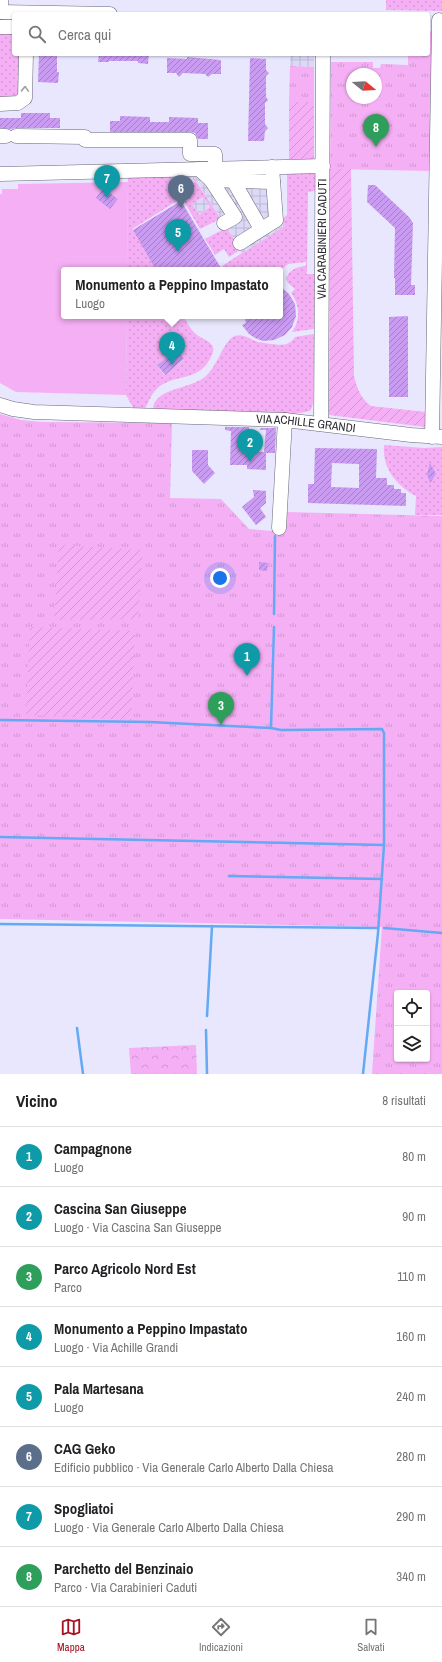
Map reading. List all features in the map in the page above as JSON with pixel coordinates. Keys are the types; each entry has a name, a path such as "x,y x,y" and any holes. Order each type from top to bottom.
{"street":[{"path":"1,8 21,12"},
{"path":"436,20 438,309 437,437"},
{"path":"0,27 12,27"},
{"path":"0,104 18,103 25,98 26,56"},
{"name":"VIA CARABINIERI CADUTI","path":"321,424 323,56"},
{"path":"7,136 85,137 85,140 190,140 190,154 215,154 215,163"},
{"path":"1,171 323,166"},
{"path":"240,243 276,220 272,167"},
{"path":"199,169 211,180 235,217 224,223"},
{"path":"211,180 234,182 273,182"},
{"path":"234,182 261,229"},
{"name":"VIA ACHILLE GRANDI","path":"0,405 13,409 34,412 170,415 285,420 411,436 437,437"},
{"path":"279,528 285,420"}],"shaded area":[{"path":"290,56 314,56 314,67 290,66"},
{"path":"278,172 278,214 285,226 243,253 192,174"},
{"path":"203,197 210,207 199,215 192,204"}],"green space":[{"path":"386,0 442,0 442,11 386,10"},
{"path":"12,30 12,56 22,56 21,96 0,101 0,32"},
{"path":"430,31 434,32 430,171 330,169 331,62 373,62 373,68 346,68 346,104 382,104 381,64 408,65 408,56 430,56"},
{"path":"290,66 314,67 314,102 289,102"},
{"path":"289,102 314,102 314,159 289,159"},
{"path":"330,169 351,169 354,376 357,385 362,397 371,406 426,412 425,427 329,415"},
{"path":"128,172 190,172 243,253 285,226 281,220 287,215 287,173 315,173 315,191 308,192 306,274 316,274 313,403 311,410 300,413 255,414 153,410 154,403 165,394 202,379 212,369 227,343 235,336 241,335 258,342 281,345 287,344 295,337 314,334 314,329 292,332 297,322 298,307 291,293 295,289 286,279 293,270 306,266 306,262 288,264 283,268 283,267 222,267 242,253 240,250 229,257 224,249 215,255 205,239 226,228 220,219 200,229 182,198 132,229 133,230 181,201 220,267 127,267","holes":["192,177 195,182 184,189 181,184","203,197 210,207 199,215 192,204"]},
{"path":"128,182 127,267 61,267 61,319 127,319 126,395 16,392 0,383 0,194 2,194 2,189 18,189 18,184"},
{"path":"127,319 185,319 190,328 198,336 208,341 212,345 213,352 210,359 200,371 167,382 157,388 145,409 153,410 134,409 126,395","holes":["177,350 184,360 164,375 157,365"]},
{"path":"0,414 21,420 41,422 172,423 170,498 221,499 249,529 285,532 286,512 442,516 442,1074 372,1074 382,927 0,919"},
{"path":"384,445 424,448 442,447 442,515 415,515 416,496 397,482 392,476 385,462"},
{"path":"59,545 143,550 138,619 54,620"},
{"path":"30,627 135,631 131,720 26,715"},
{"path":"196,1045 197,1074 131,1074 129,1048"}],"building":[{"path":"39,56 57,56 57,72 59,72 58,83 38,82"},
{"path":"99,56 149,56 148,64 138,63 138,61 98,62"},
{"path":"187,57 221,60 221,74 212,74 208,77 205,74 183,73 179,77 176,73 167,73 167,58 187,59"},
{"path":"250,58 266,59 266,70 269,73 266,76 266,97 268,100 265,103 265,124 268,128 265,131 264,141 248,141"},
{"path":"21,113 50,113 50,118 60,118 60,128 0,128 0,118 21,118"},
{"path":"120,116 150,117 150,122 169,122 169,117 198,118 198,123 208,123 208,139 198,139 195,133 190,132 110,132 110,121 120,121"},
{"path":"368,185 375,185 409,217 413,223 411,285 415,285 415,295 395,295 395,228 367,202"},
{"path":"103,188 118,199 110,209 96,198"},
{"path":"181,201 220,267 154,267 133,230"},
{"path":"283,289 289,294 295,304 296,316 292,327 285,335 274,340 263,341 255,338 249,334 242,325 246,323 245,319 283,319"},
{"path":"408,316 408,397 389,397 389,317"},
{"path":"177,350 184,359 165,375 157,365"},
{"path":"225,427 249,427 249,436 243,436 243,451 264,452 266,430 260,430 261,428 276,428 275,453 266,453 266,470 247,469 247,465 230,465 231,431 225,430"},
{"path":"315,448 377,449 376,478 387,478 387,485 394,485 394,489 401,489 401,493 406,493 406,506 308,503 308,484 314,484","holes":["332,463 359,464 359,488 331,487"]},
{"path":"192,450 208,450 208,465 215,473 204,484 192,471"},
{"path":"430,463 436,474 430,483 427,474"},
{"path":"253,490 266,491 266,503 260,508 266,517 256,525 242,507 254,497"},
{"path":"259,562 268,563 267,571 259,570"}],"waterway":[{"path":"274,614 275,536"},
{"path":"271,728 274,627"},
{"path":"0,720 150,722 271,728 281,730 382,729 384,733 384,845 378,933 363,1074"},
{"path":"0,837 384,845"},
{"path":"229,876 382,879"},
{"path":"0,924 378,928"},
{"path":"207,1016 212,926"},
{"path":"384,928 442,933"},
{"path":"77,1028 83,1074"},
{"path":"206,1030 207,1074"}],"place":[{"name":"Parchetto del Benzinaio","path":"376,147"},
{"name":"Spogliatoi","path":"107,198"},
{"name":"CAG Geko","path":"181,208"},
{"name":"Pala Martesana","path":"178,252"},
{"name":"Monumento a Peppino Impastato","path":"172,365"},
{"name":"Cascina San Giuseppe","path":"250,462"},
{"name":"Campagnone","path":"247,676"},
{"name":"Parco Agricolo Nord Est","path":"221,725"}]}
